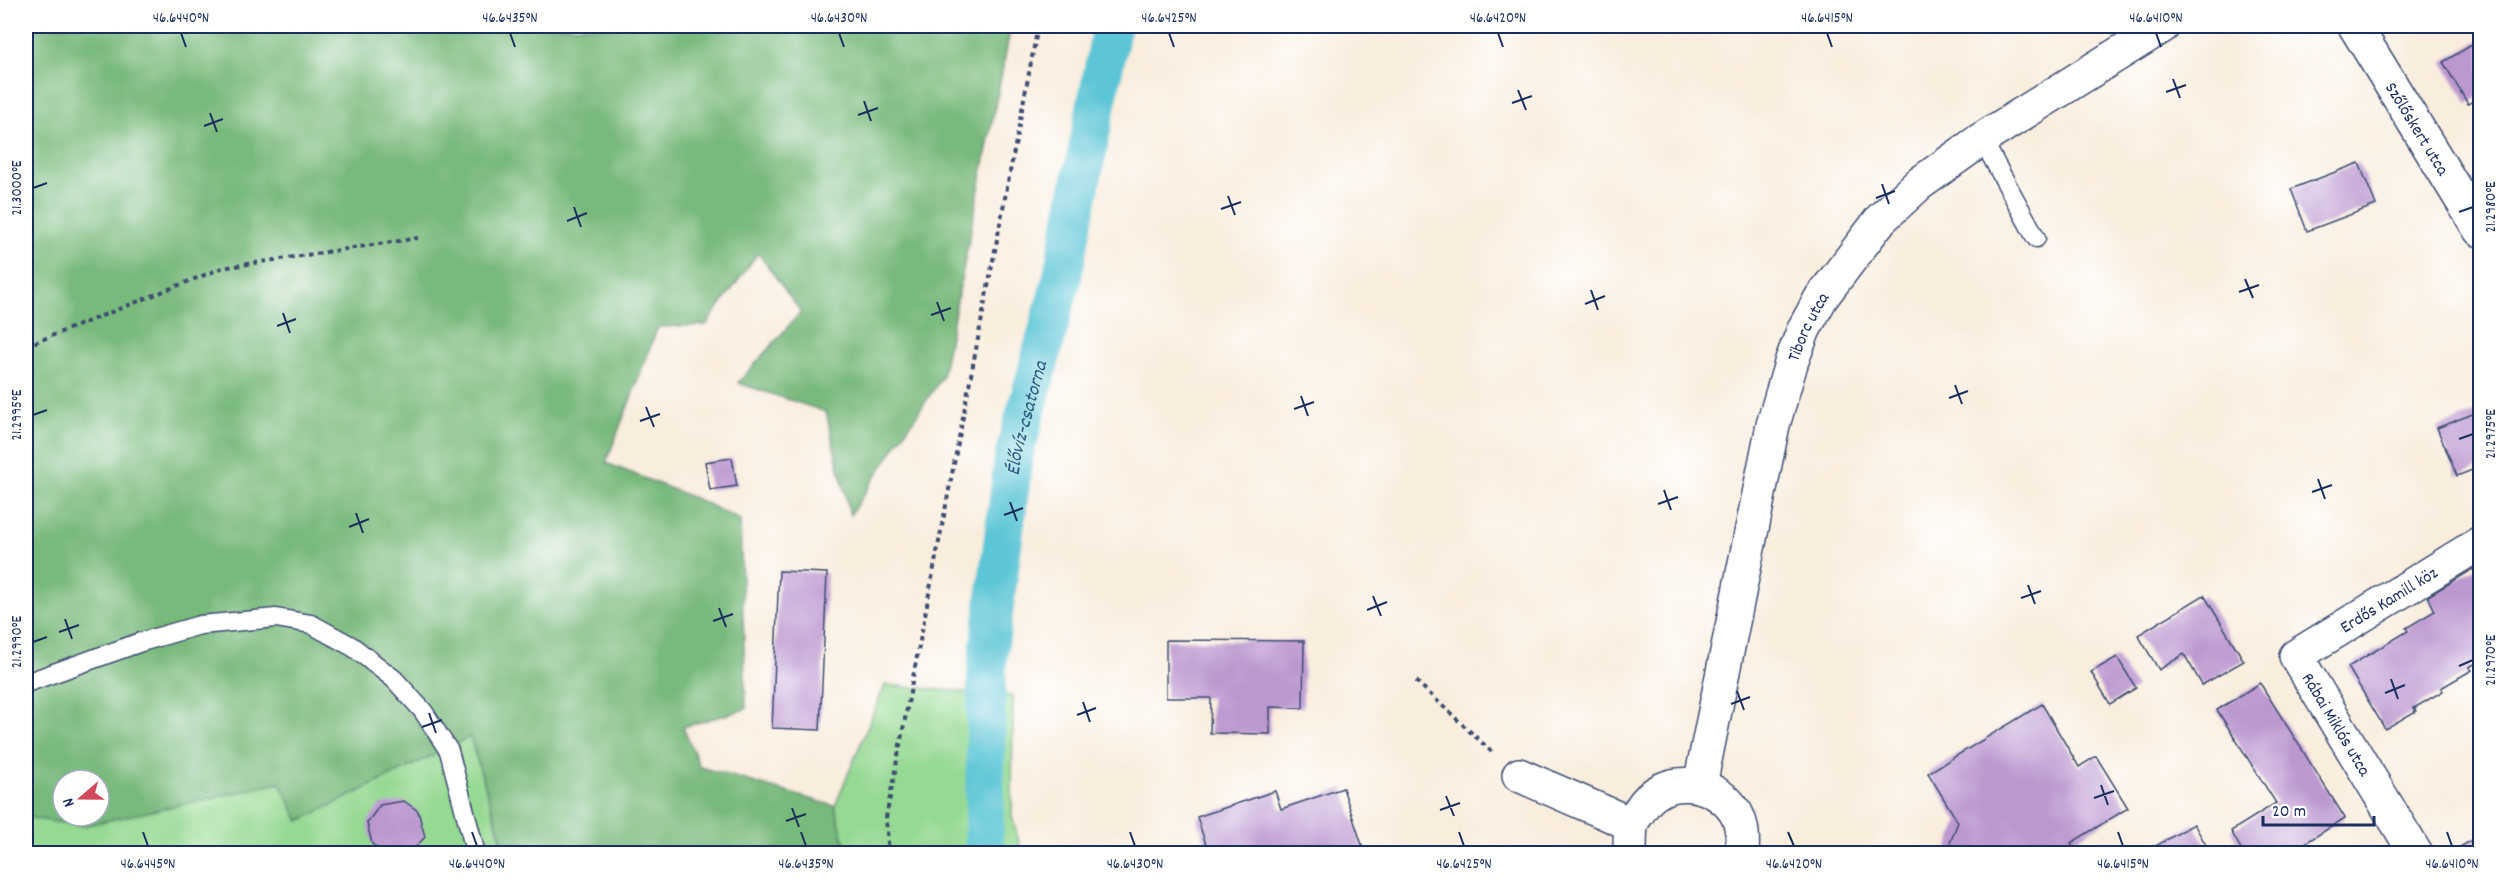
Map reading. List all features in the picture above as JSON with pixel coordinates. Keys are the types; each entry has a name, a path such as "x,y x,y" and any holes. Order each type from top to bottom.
{"street":[{"name":"Tiborc utca","path":"1700,785 1773,425 1792,360 1804,329 1833,281 1881,219 1918,184 1982,139 2163,26"},
{"name":"Szőlőskert utca","path":"2355,26 2481,230"},
{"name":"Erdős Kamill köz","path":"2296,656 2481,543"},
{"name":"Rábai Miklós utca","path":"2296,656 2416,854"},
{"path":"1519,775 1631,838 1646,800 1670,786 1700,785 1723,797 1737,814 1743,834 1742,854"}],"lane":[{"path":"1982,139 2036,238"},
{"path":"26,683 141,642 200,625 276,618 311,624 353,647 394,679 423,711 449,752 476,854"}],"path":[{"path":"889,854 886,818 1038,26"},
{"path":"26,346 222,268 418,238"},
{"path":"1416,681 1486,748 1519,775"}],"green space":[{"path":"26,26 1011,26 942,377 850,515 826,412 738,383 801,312 758,253 706,325 658,327 606,463 699,500 740,520 746,709 683,727 700,767 835,806 847,853 468,853 503,844 470,737 299,821 280,783 111,820 111,768 51,768 51,821 26,817"},
{"path":"885,685 1013,696 1012,816 1022,853 847,853 835,806"},
{"path":"470,737 503,845 468,854 26,853 26,817 51,821 51,828 111,828 111,820 280,783 299,821"}],"building":[{"path":"2480,40 2480,96 2468,104 2443,62"},
{"path":"2359,163 2376,205 2307,231 2291,189"},
{"path":"2480,411 2480,467 2457,476 2437,428"},
{"path":"732,458 737,486 710,490 705,462"},
{"path":"2480,565 2480,661 2469,667 2472,670 2441,688 2443,691 2414,708 2416,711 2385,729 2348,667 2408,631 2406,628 2435,611 2428,596"},
{"path":"779,571 827,573 820,730 772,728"},
{"path":"2204,595 2244,661 2202,685 2184,654 2159,670 2138,635"},
{"path":"1166,640 1304,641 1303,708 1270,707 1270,734 1210,733 1211,698 1166,698"},
{"path":"2117,657 2136,688 2110,704 2091,672"},
{"path":"2260,683 2345,818 2288,854 2244,854 2231,831 2276,803 2217,710"},
{"path":"2042,704 2079,767 2096,756 2128,808 2071,843 2077,854 1949,854 1947,851 1958,822 1928,773"},
{"path":"1343,788 1365,854 1209,854 1197,817 1275,791 1281,809"},
{"path":"404,801 418,811 425,837 411,852 386,854 372,844 367,823 380,805"},
{"path":"2194,824 2211,854 2148,854 2147,851"},
{"path":"2480,835 2480,854 2463,854 2460,847"}],"waterway":[{"name":"Élővíz-csatorna","path":"988,854 984,843 987,663 1014,456 1062,278 1112,26"}]}
